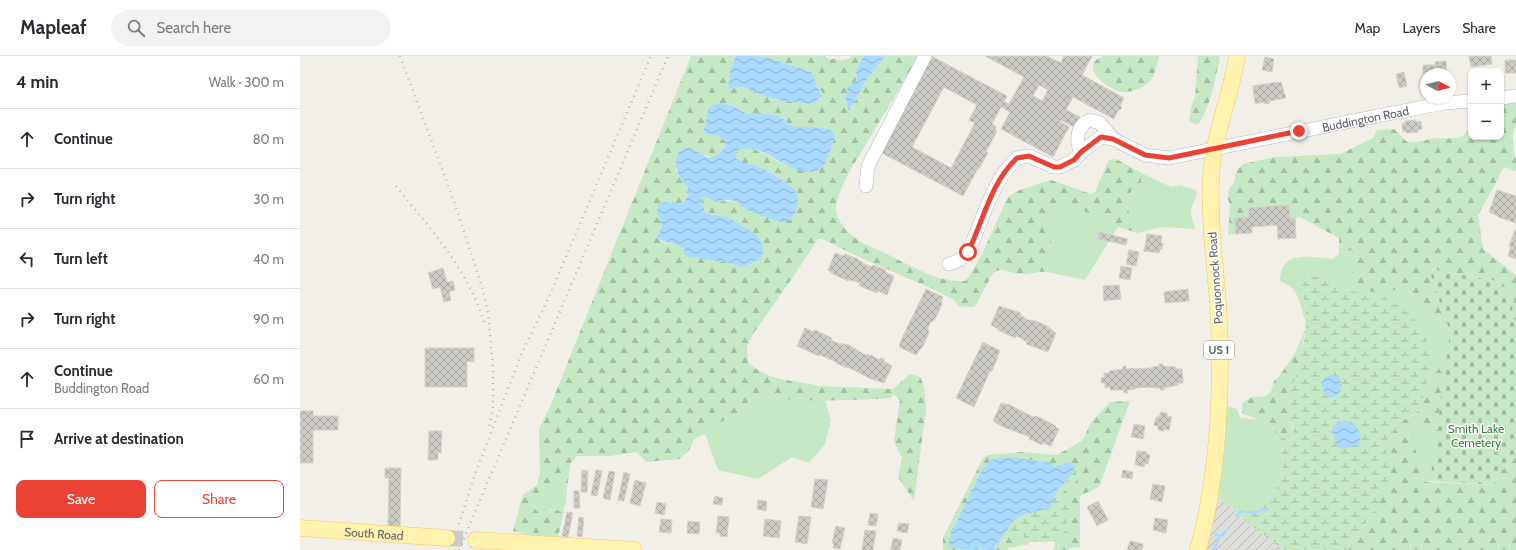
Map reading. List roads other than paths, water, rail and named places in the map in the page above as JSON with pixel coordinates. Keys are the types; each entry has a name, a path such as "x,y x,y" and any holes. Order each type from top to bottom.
{"main road":[{"name":"Poquonnock Road","path":"1198,550 1210,497 1218,421 1219,355 1218,312 1211,199 1212,161 1237,56"},
{"name":"South Road","path":"300,528 447,538"},
{"path":"476,540 634,550"}],"street":[{"path":"866,186 868,166 925,56"},
{"path":"1504,98 1516,96"},
{"name":"Buddington Road","path":"1113,139 1138,152 1160,157 1180,156 1444,103 1468,101"},
{"path":"1081,152 1078,141 1079,131 1084,124 1090,120 1100,122 1113,139"},
{"path":"949,264 958,262 968,252 991,197 1005,173 1017,158 1029,156 1054,167 1060,167 1074,160 1081,152 1101,137 1113,139"}],"water":[{"path":"736,56 757,56 769,58 812,72 817,87 823,96 811,104 783,101 767,97 742,87 728,89 730,71"},
{"path":"864,56 885,56 867,79 849,111 846,101 846,93 851,84 857,80 856,70"},
{"path":"719,103 735,107 746,114 759,113 779,116 793,127 816,127 832,130 835,136 830,153 824,165 815,171 807,172 790,167 754,149 747,148 736,152 736,158 738,160 757,166 769,172 793,188 797,194 798,203 793,216 788,221 781,222 752,212 734,201 726,200 717,202 706,196 701,199 705,213 729,218 757,235 762,245 763,254 760,259 749,265 741,267 729,263 685,256 684,249 681,247 656,237 661,229 661,222 657,212 659,203 684,203 690,192 678,174 676,159 678,153 686,148 691,148 711,158 726,145 720,137 705,134 704,131 708,109"},
{"path":"1330,375 1337,376 1342,384 1340,392 1333,398 1325,395 1321,384 1324,378"},
{"path":"1338,422 1349,422 1356,426 1360,435 1359,445 1345,448 1340,448 1338,446 1334,438 1333,427"},
{"path":"1008,457 1052,463 1053,467 1071,462 1075,467 1069,478 1057,490 1051,507 1026,514 1015,519 993,550 974,550 952,547 949,545 949,538 982,470 990,460"}],"waterway":[{"path":"1236,516 1241,511 1252,513 1268,509"},
{"path":"1214,550 1220,536 1222,536 1228,529"},
{"path":"1215,534 1220,536"}],"tunnel":[{"path":"447,538 476,540"}],"railway":[{"path":"400,56 455,204 483,290 488,313 493,368 493,406 489,429"},
{"path":"459,524 475,474 522,353 549,297 651,56"},
{"path":"459,550 668,56"},
{"path":"396,186 436,235 459,269 470,287 485,326"}],"park label":[{"name":"Smith Lake Cemetery","path":"1476,435"}]}
